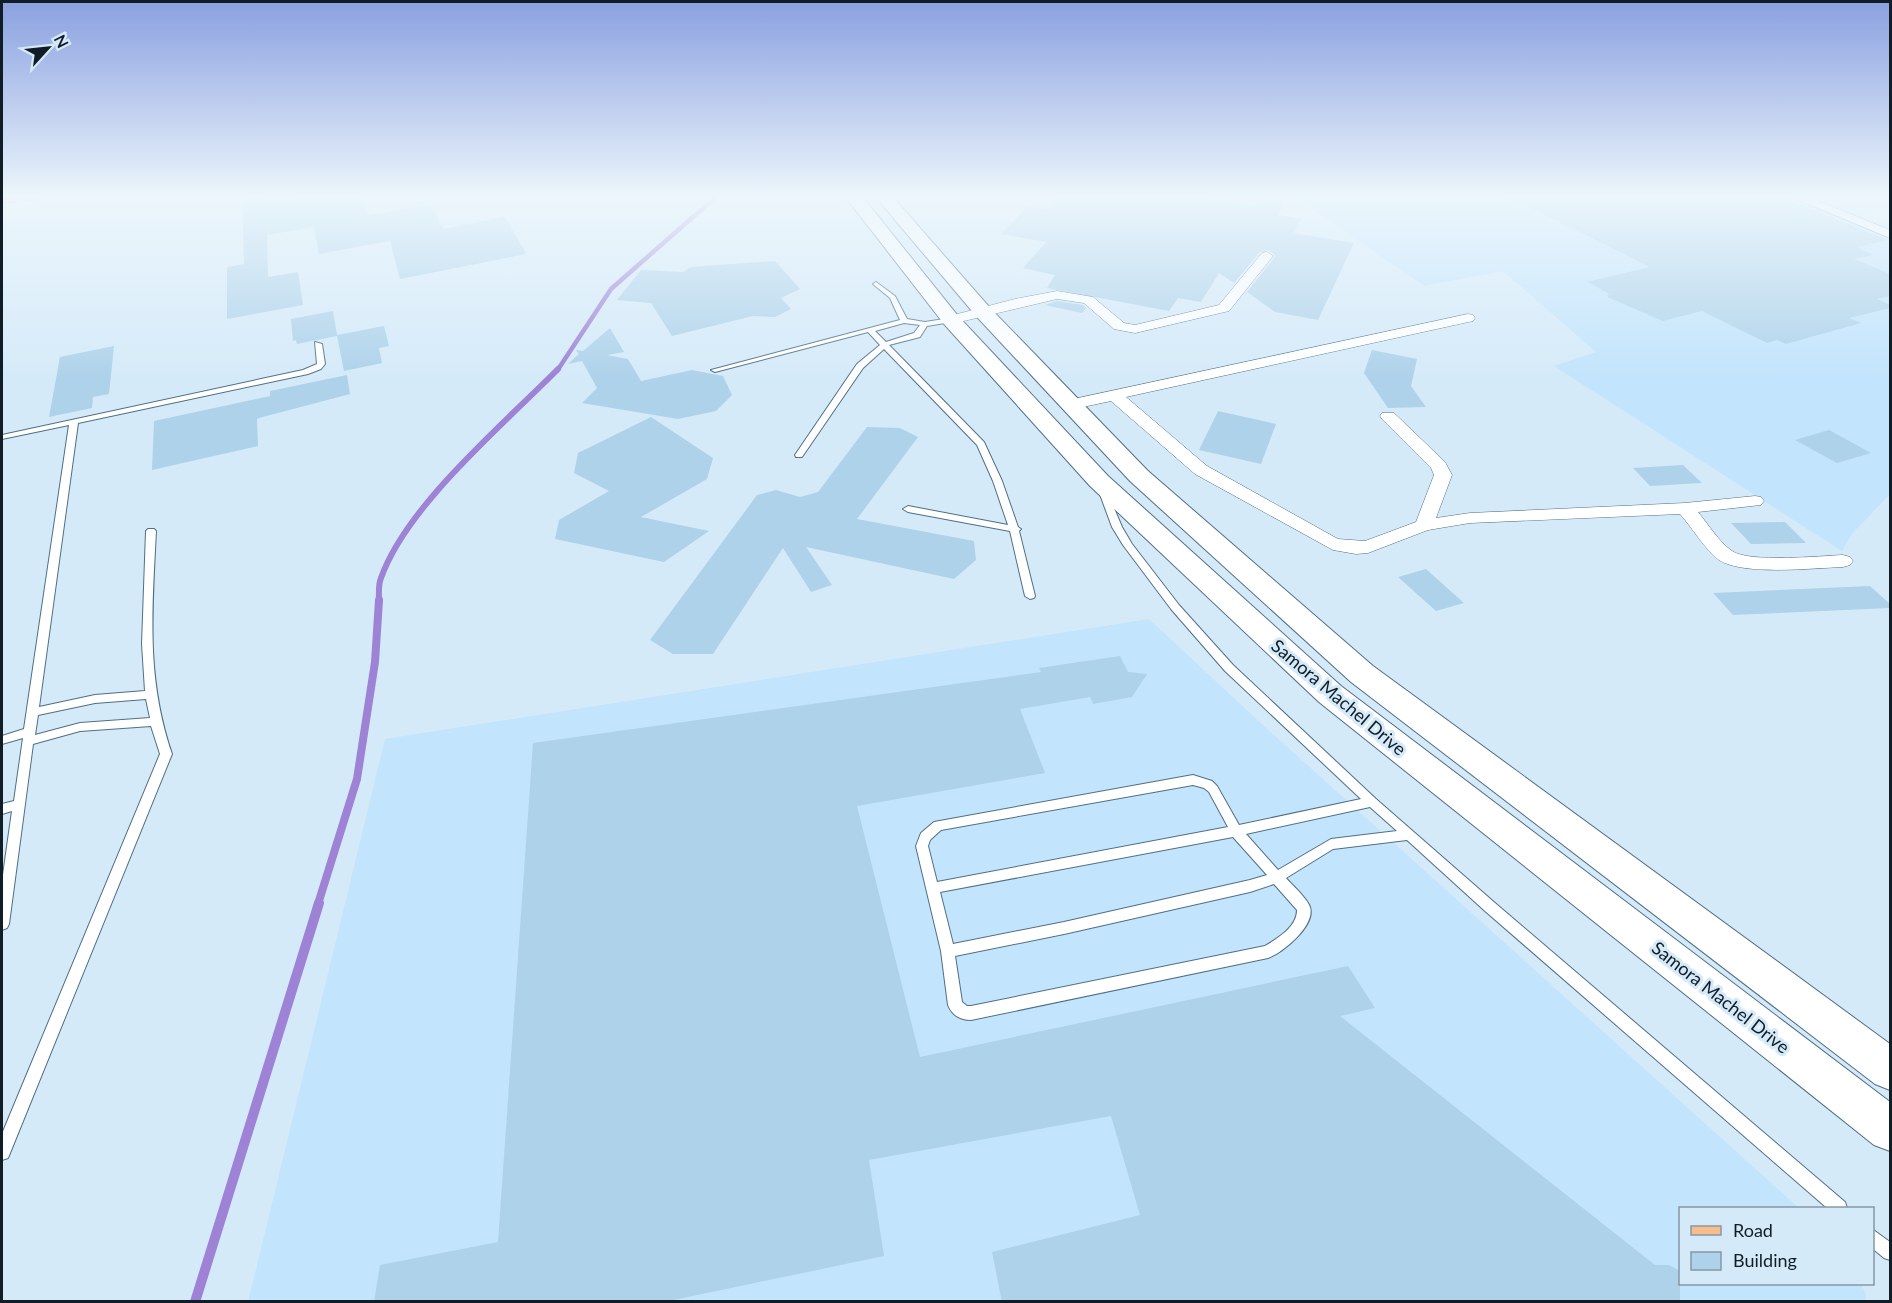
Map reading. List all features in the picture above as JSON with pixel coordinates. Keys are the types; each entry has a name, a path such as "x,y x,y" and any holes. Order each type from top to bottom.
{"main road":[{"name":"Samora Machel Drive","path":"893,256 938,322 1099,481 1330,694 1890,1129"},
{"name":"Samora Machel Drive","path":"935,256 1069,405 1139,476 1362,674 1890,1070"}],"street":[{"path":"938,322 984,313 1015,303 1064,295 1088,300 1119,326 1135,329 1224,308 1267,256"},
{"path":"1069,405 1468,318"},
{"path":"1114,395 1201,470 1333,544 1356,548 1368,547 1424,525 1479,518 1564,516 1755,501"},
{"path":"1388,416 1439,466 1443,475 1424,525"},
{"path":"1685,508 1731,559 1748,562 1843,561"}],"lane":[{"path":"876,284 893,297 904,321"},
{"path":"715,370 904,321 938,322"},
{"path":"799,455 860,366 886,344 917,334 938,322"},
{"path":"869,329 981,444 1016,529 1030,596"},
{"path":"2,436 305,372 321,364 318,344"},
{"path":"2,924 74,421"},
{"path":"1099,481 1117,527 1175,607 1228,668 1408,835 1837,1207"},
{"path":"908,509 1016,529"},
{"path":"2,1152 166,754 157,733 147,651 151,531"},
{"path":"32,712 95,699 152,694"},
{"path":"2,740 80,727 156,722"},
{"path":"1193,780 1208,784 1213,789 1236,831 1275,878 1304,908 1305,916 1301,923 1268,952 971,1013 959,1010 955,1005 948,951 922,846 925,837 938,826 1193,780"},
{"path":"934,888 1236,831 1372,802"},
{"path":"2,809 19,804"},
{"path":"948,951 1242,888 1275,878 1331,844 1408,835"},
{"path":"1874,1239 1890,1252"}],"shaded area":[{"path":"1380,256 1890,256 1890,494 1852,534 1842,551 1554,366 1596,352 1503,271 1424,286"},
{"path":"1149,619 1265,727 1798,1207 1679,1207 1679,1285 1861,1285 1866,1295 1865,1302 248,1302 385,739"}],"building":[{"path":"244,256 267,256 268,277 298,272 303,305 227,319 227,267 244,264"},
{"path":"394,256 517,256 400,279"},
{"path":"1034,256 1257,256 1234,283 1219,273 1201,302 1178,298 1169,311 1047,288 1055,275 1023,268"},
{"path":"1348,256 1318,320 1275,312 1247,292 1275,257"},
{"path":"1627,256 1869,256 1854,259 1890,274 1890,296 1877,299 1890,305 1890,308 1849,318 1861,323 1786,344 1777,340 1767,343 1702,311 1663,321 1607,297 1609,296 1606,295 1610,294 1587,282 1650,267"},
{"path":"775,261 800,289 781,298 791,309 775,317 753,316 672,336 651,303 617,300 641,270 683,272 691,267"},
{"path":"1057,301 1083,305 1086,308 1082,313 1045,305"},
{"path":"333,311 337,335 384,326 389,346 379,348 382,363 344,371 337,336 297,344 296,340 293,341 291,319"},
{"path":"610,328 624,352 607,355 628,359 641,381 692,370 723,376 732,395 716,411 678,419 582,403 597,388 582,361 568,364 579,354 576,350 583,351"},
{"path":"114,346 109,394 93,397 92,408 49,417 60,357"},
{"path":"1372,350 1417,359 1411,386 1426,407 1388,408 1364,373"},
{"path":"347,375 350,394 257,419 258,446 152,470 154,421 270,396 270,391"},
{"path":"1218,411 1276,424 1261,464 1199,450"},
{"path":"651,417 713,458 707,479 641,517 709,531 664,562 555,539 559,520 609,491 574,473 578,453"},
{"path":"867,427 900,428 918,437 857,519 974,541 976,560 954,579 806,547 832,585 811,592 783,548 713,654 673,654 650,640 757,495 776,490 800,497 818,492"},
{"path":"1829,430 1871,453 1837,463 1795,440"},
{"path":"1683,465 1702,483 1650,486 1633,468"},
{"path":"1785,522 1806,543 1751,544 1731,523"},
{"path":"1426,569 1464,603 1436,611 1398,577"},
{"path":"1870,586 1890,604 1890,608 1733,615 1713,593"},
{"path":"1120,656 1128,672 1147,674 1132,697 1093,704 1090,697 1020,709 1045,773 857,806 920,1057 1348,966 1375,1008 1340,1016 1655,1265 1669,1265 1679,1270 1680,1302 1002,1302 992,1252 1140,1215 1111,1116 869,1160 884,1256 664,1302 374,1302 380,1265 498,1242 533,743 1041,672 1039,668"}],"waterway":[{"path":"557,371 611,289 649,256"},
{"path":"379,600 381,578 394,550 412,522 459,467 558,369"},
{"path":"318,904 357,779 375,662 379,600"},
{"path":"195,1302 319,903"}]}
